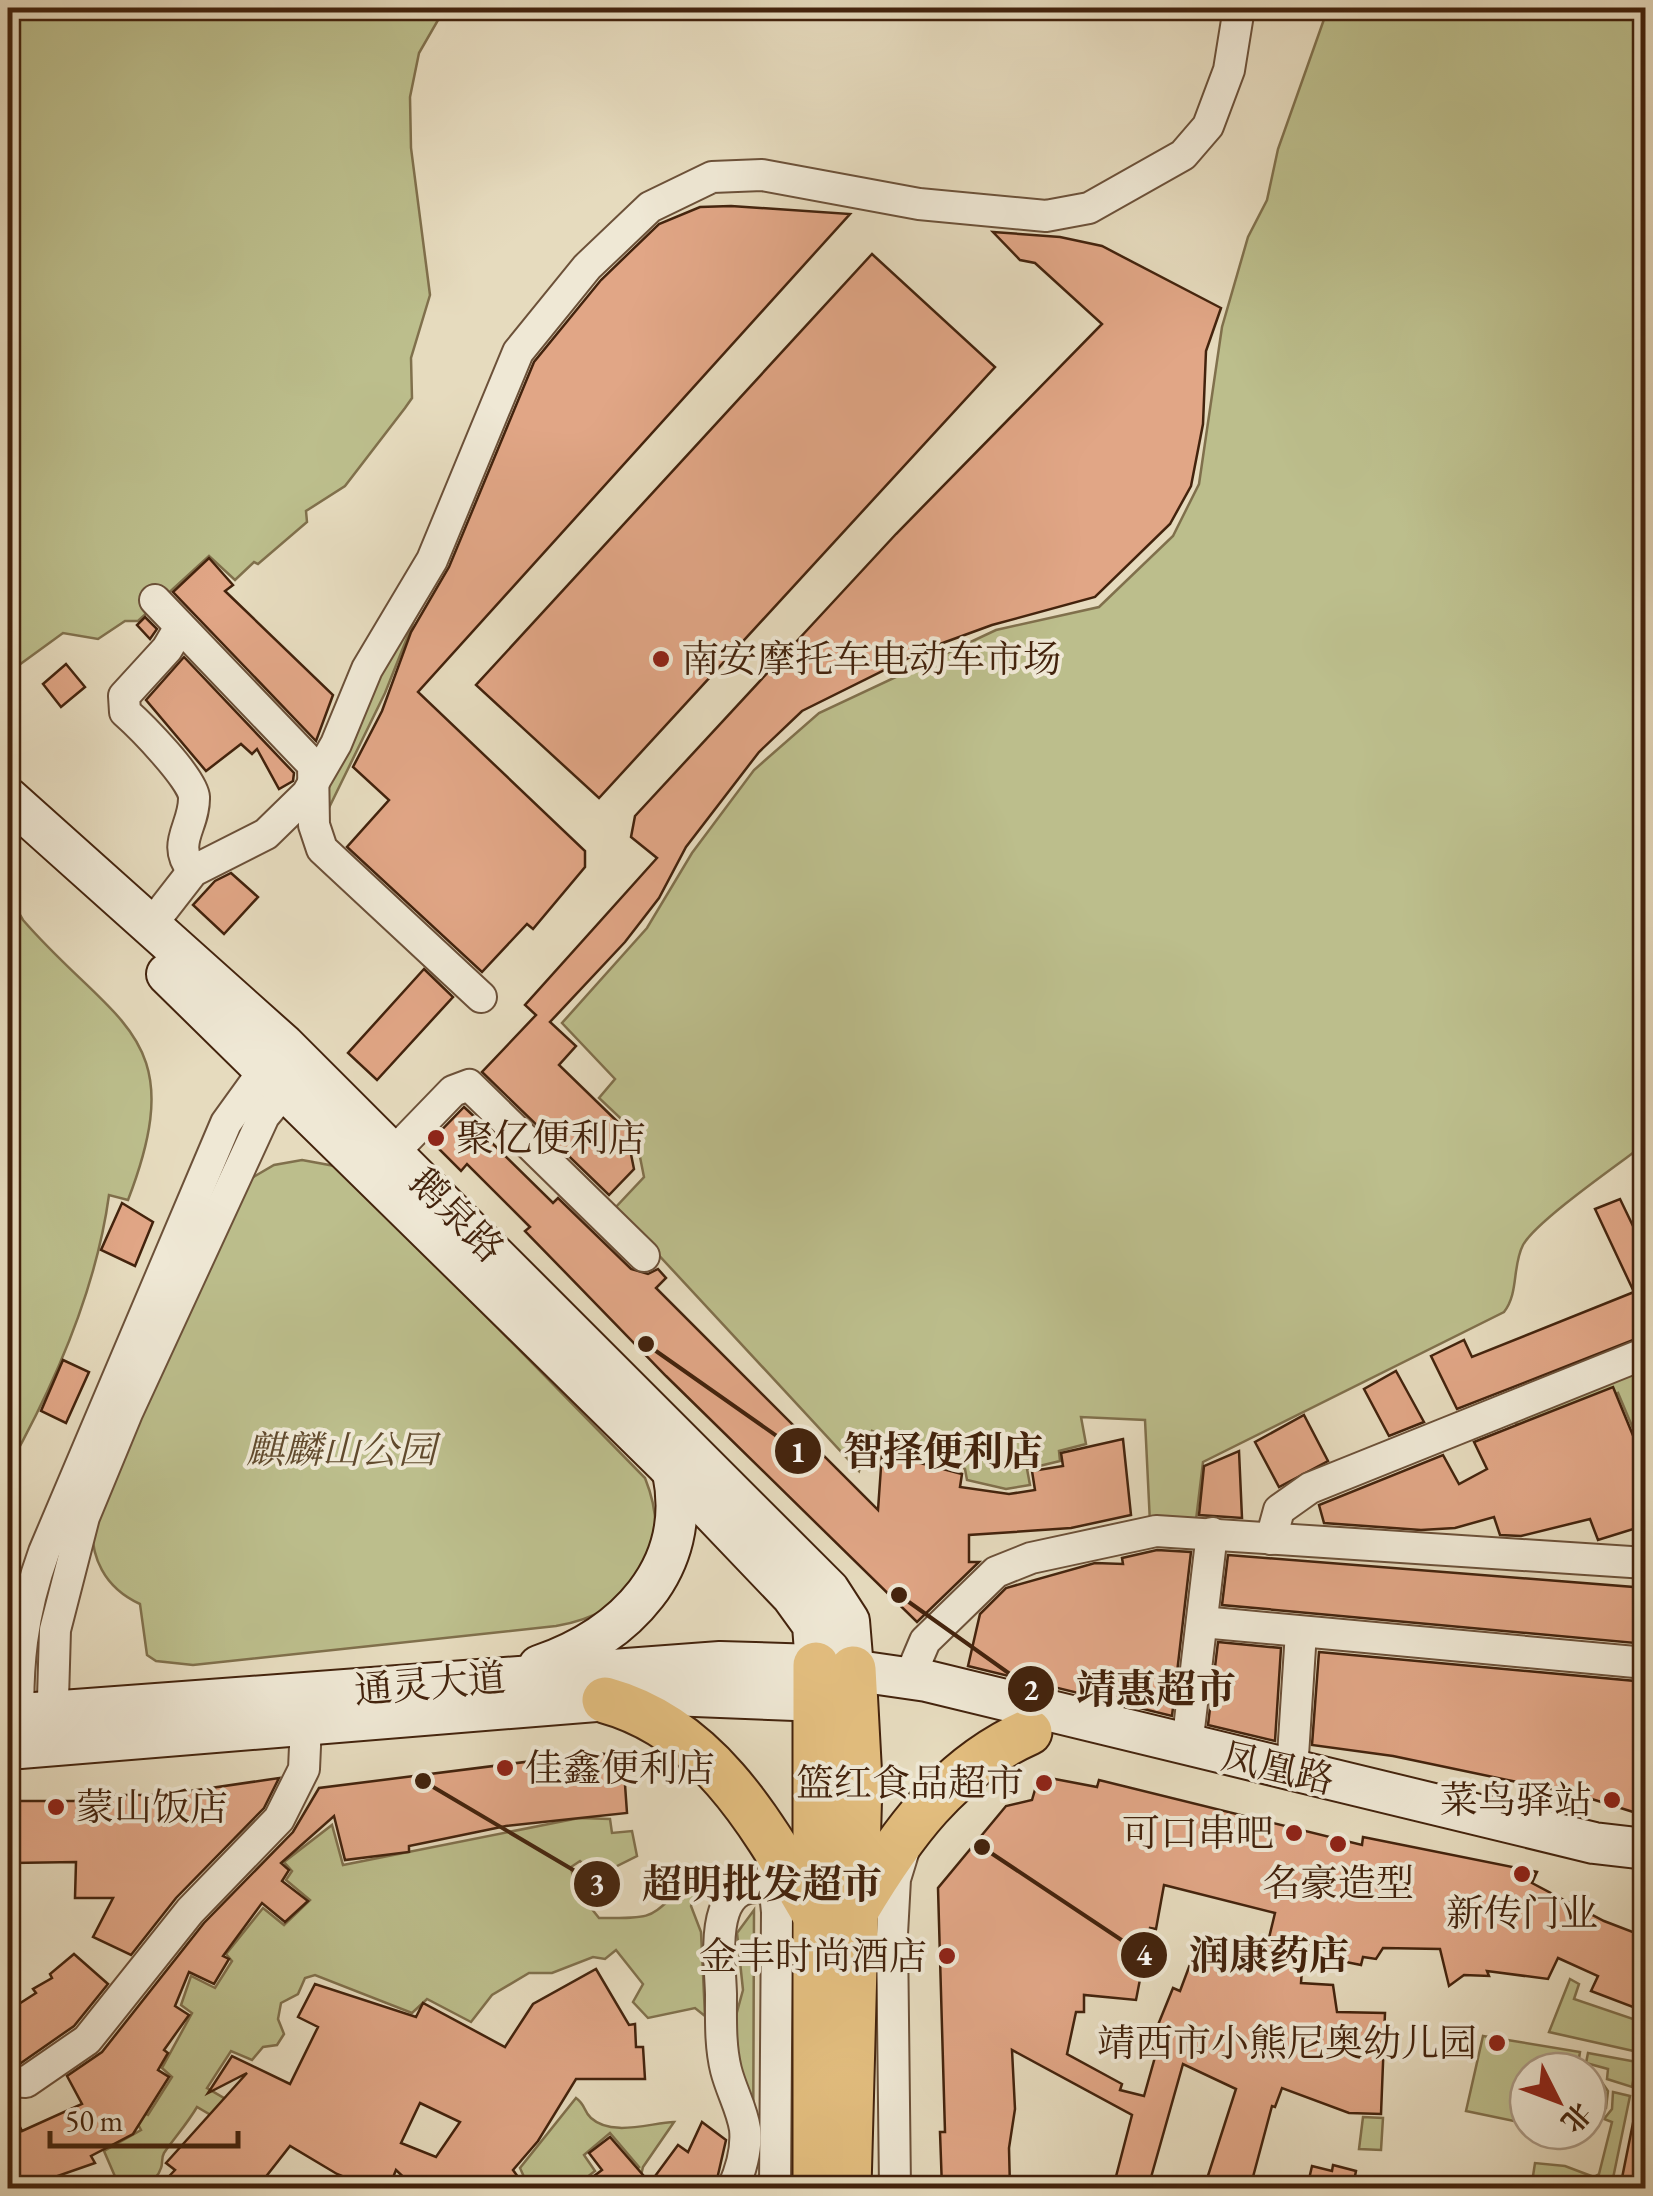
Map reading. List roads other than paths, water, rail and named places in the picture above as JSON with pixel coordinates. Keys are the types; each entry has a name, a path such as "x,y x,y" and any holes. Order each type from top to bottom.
{"main road":[{"name":"鹅泉路","path":"8,798 151,925 806,1611 833,1684"},
{"name":"鹅泉路","path":"8,831 200,1005 394,1152 839,1602 850,1620 833,1684"},
{"path":"498,1679 590,1643 640,1606 661,1577 672,1539 674,1472"},
{"path":"839,1602 919,1678"},
{"name":"通灵大道","path":"26,1730 498,1679 720,1662 833,1684"},
{"name":"凤凰路","path":"833,1684 919,1678 1594,1843 1646,1848"},
{"path":"816,2188 834,1916 859,1781 833,1684"},
{"name":"通灵大道","path":"26,1730 306,1724 833,1684"},
{"name":"凤凰路","path":"833,1684 1590,1858 1646,1865"},
{"path":"605,1700 634,1708 698,1752 741,1795 770,1839 834,1916 848,2188"},
{"path":"834,1916 887,1860 938,1794 970,1764 1029,1732"}],"street":[{"path":"151,925 194,871 266,834 315,782 367,669 432,560 518,352 587,267 650,207 712,177 762,175 919,204 1046,216 1089,208 1183,155 1208,126 1229,70 1239,8"},
{"path":"155,600 313,764 314,824 322,849 481,997"},
{"path":"180,627 167,649 124,696 124,703 125,712 190,784 192,808 181,842 185,860 194,871"},
{"path":"26,1730 84,1517 284,1068"},
{"path":"394,1152 453,1091 470,1085 644,1256"},
{"path":"1271,1539 1279,1510 1310,1488 1646,1353"},
{"path":"919,1678 918,1653 932,1632 996,1572 1031,1558 1156,1531 1646,1563"},
{"path":"1188,1746 1212,1532"},
{"path":"1202,1622 1646,1663"},
{"path":"1292,1771 1301,1632"},
{"path":"8,2081 26,2082 86,2040 190,1910 279,1819 304,1770 306,1724"},
{"path":"895,2188 892,1934 895,1879 913,1827"},
{"path":"770,1839 776,1890 775,2188"},
{"path":"733,2188 742,2165 745,2126 725,2067 718,2018 717,1929 731,1901 740,1893 763,1886 776,1890"}],"place":[{"name":"南安摩托车电动车市场","path":"661,659"},
{"name":"聚亿便利店","path":"436,1138"},
{"name":"智择便利店","path":"646,1344"},
{"name":"靖惠超市","path":"899,1595"},
{"name":"佳鑫便利店","path":"505,1768"},
{"name":"超明批发超市","path":"423,1781"},
{"name":"篮红食品超市","path":"1044,1783"},
{"name":"菜鸟驿站","path":"1612,1800"},
{"name":"蒙山饭店","path":"56,1807"},
{"name":"可口串吧","path":"1294,1833"},
{"name":"名豪造型","path":"1338,1844"},
{"name":"润康药店","path":"982,1847"},
{"name":"新传门业","path":"1522,1874"},
{"name":"金丰时尚酒店","path":"947,1956"},
{"name":"靖西市小熊尼奥幼儿园","path":"1497,2043"}],"park label":[{"name":"麒麟山公园","path":"341,1450"}]}
